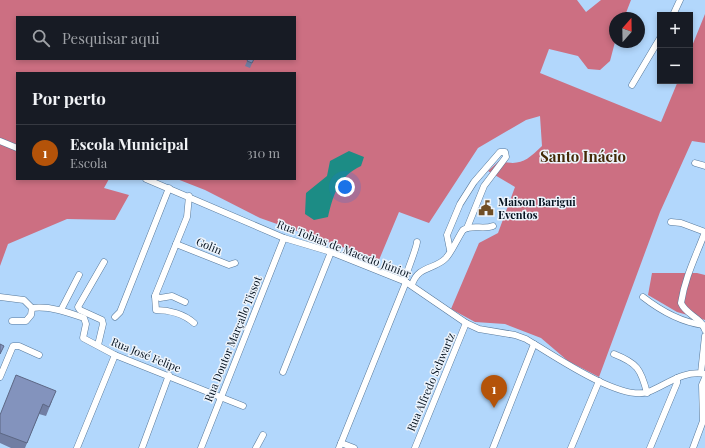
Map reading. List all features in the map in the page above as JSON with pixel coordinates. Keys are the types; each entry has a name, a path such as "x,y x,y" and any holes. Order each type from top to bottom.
{"street":[{"path":"674,12 680,0"},
{"path":"632,85 657,43"},
{"path":"0,141 16,148"},
{"path":"412,285 423,269 445,258 463,230 467,228 484,186 506,157 505,152 500,152 467,191 447,235 450,250"},
{"path":"694,163 705,166"},
{"name":"Rua Tobias de Macedo Júnior","path":"149,180 189,196 284,238 331,252 412,285 466,323 479,329 515,335 534,344 599,381 615,388 647,393"},
{"path":"115,317 120,312 169,188"},
{"path":"189,196 187,217 155,296 156,310 166,310 190,319 194,323"},
{"path":"671,222 681,223 705,232 687,276 681,303 687,312 696,318 704,327"},
{"path":"467,228 485,229 493,226"},
{"name":"Rua Doutor Marçallo Tissot","path":"201,448 284,238"},
{"path":"354,448 340,446 405,282 411,258 417,248 417,242"},
{"name":"Golin","path":"176,244 229,265 235,263"},
{"path":"283,372 331,252"},
{"path":"98,345 103,324 102,320 80,310 78,307 104,262"},
{"path":"61,310 79,275"},
{"path":"155,296 160,298 172,296 185,302"},
{"path":"0,297 24,300 32,308 31,316 26,321 12,321"},
{"path":"643,297 657,308 677,319 704,327"},
{"name":"Rua José Felipe","path":"32,308 39,307 61,310 84,318 86,324 83,338 115,355 169,375 243,406"},
{"name":"Rua Alfredo Schwartz","path":"415,448 466,323"},
{"path":"614,354 636,364 641,373 647,393 677,378 703,373 705,336"},
{"path":"493,448 534,344"},
{"path":"0,377 13,346 19,346 39,355"},
{"path":"77,448 115,355"},
{"path":"692,374 698,377 702,385"},
{"path":"142,448 169,375"},
{"path":"650,448 677,383 677,378"},
{"path":"693,448 703,421 702,385 705,378"},
{"path":"571,448 599,381"},
{"path":"256,448 263,435"}],"shaded area":[{"path":"0,0 577,0 586,12 601,0 631,0 626,12 609,12 609,48 613,48 610,61 600,70 588,69 578,56 549,49 540,73 661,122 677,84 693,84 693,44 705,14 705,143 692,141 660,212 599,377 568,361 541,338 505,324 475,322 451,309 479,243 498,233 515,187 488,171 499,161 513,163 523,161 542,146 540,116 526,120 478,148 429,223 399,212 379,260 260,218 205,190 180,180 296,180 296,72 16,72 16,180 108,180 104,188 129,195 115,220 67,219 8,244 0,266"},
{"path":"349,151 364,157 361,166 347,175 338,187 332,201 328,217 314,220 305,214 306,193 327,176 330,161"},
{"path":"652,273 697,273 705,275 705,320 677,312 648,295"}],"building":[{"path":"248,60 254,60 252,63"},
{"path":"0,344 4,346 0,354"},
{"path":"16,375 56,391 49,407 43,404 27,443 0,433 0,415"}],"place":[{"name":"Maison Barigui Eventos","path":"486,208"},
{"name":"Escola Municipal","path":"494,408"}],"district":[{"name":"Santo Inácio","path":"583,157"}]}
